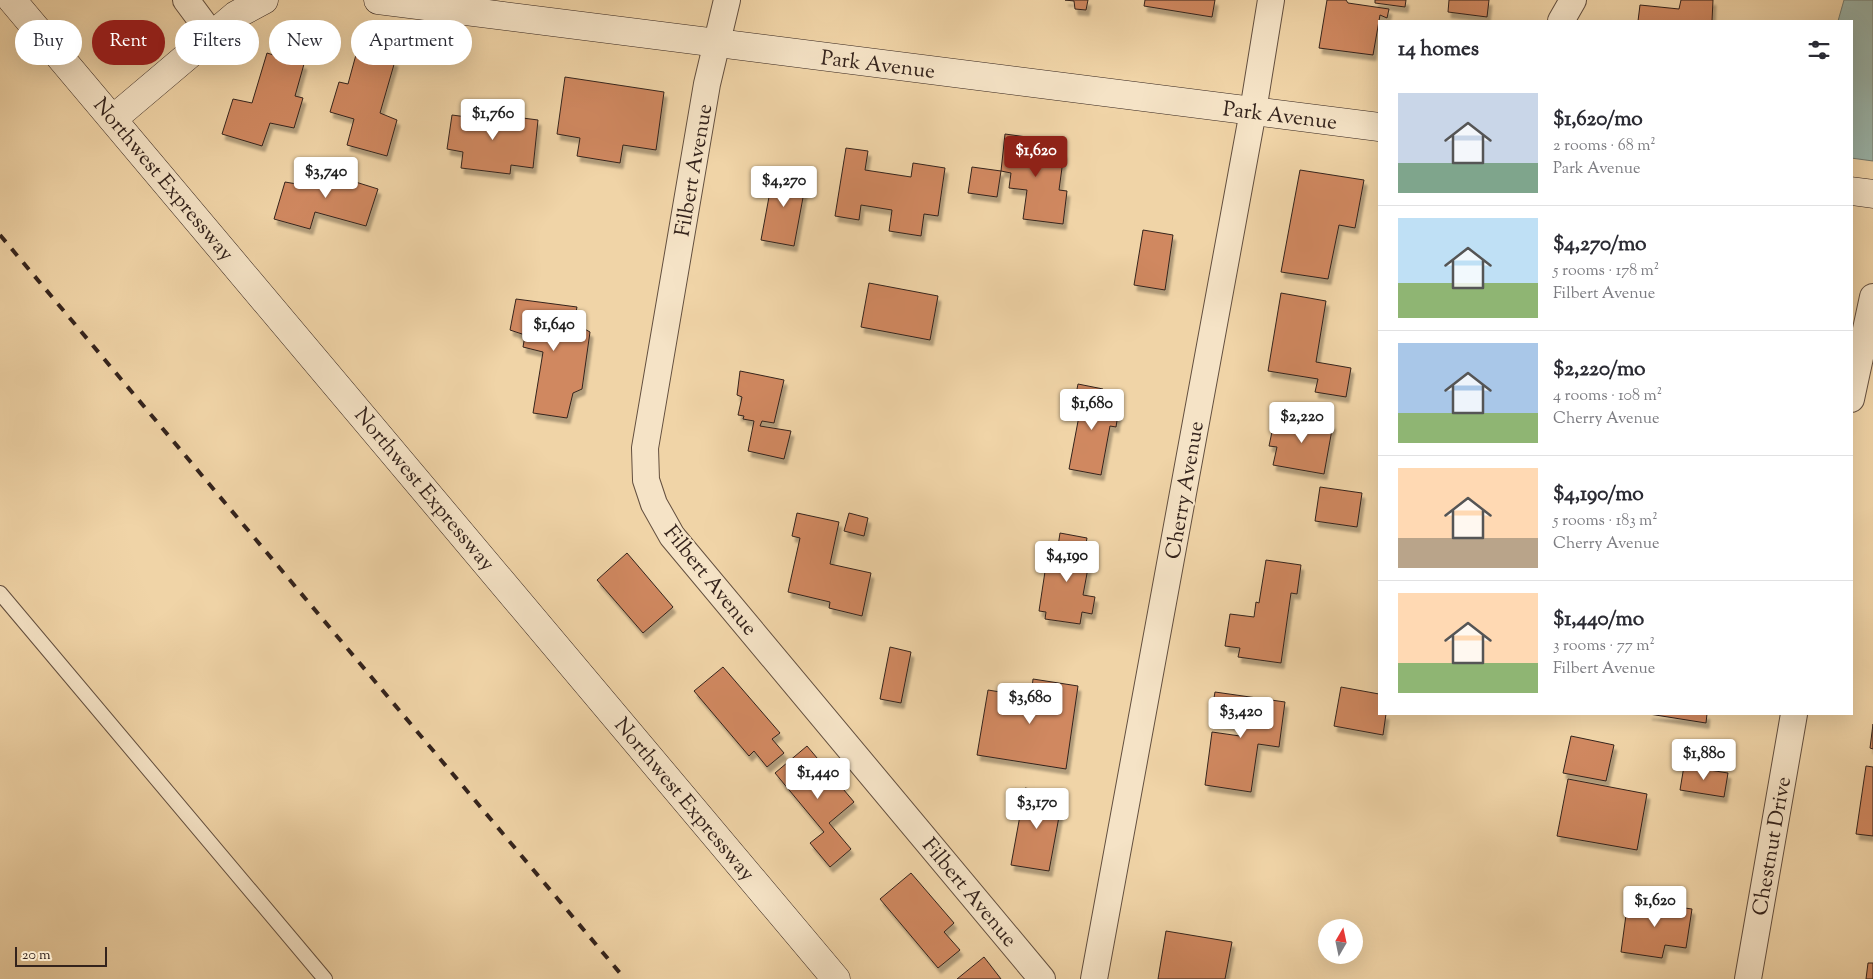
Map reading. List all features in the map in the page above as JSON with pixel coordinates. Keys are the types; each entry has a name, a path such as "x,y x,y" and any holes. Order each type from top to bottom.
{"main road":[{"name":"Northwest Expressway","path":"12,0 836,979"},
{"path":"230,20 264,0"},
{"name":"Park Avenue","path":"378,0 1378,127"},
{"path":"113,119 177,65"},
{"path":"1853,191 1873,194"}],"street":[{"path":"186,0 201,20"},
{"name":"Filbert Avenue","path":"727,0 707,84 645,448 646,480 654,504 672,536 1042,979"},
{"name":"Cherry Avenue","path":"1094,979 1253,111 1271,0"},
{"path":"1562,20 1573,0"},
{"path":"1853,390 1873,297"},
{"name":"Chestnut Drive","path":"1748,979 1794,715"}],"lane":[{"path":"0,593 325,979"}],"water":[{"path":"1844,0 1873,0 1873,161 1853,158 1853,20 1838,20"}],"building":[{"path":"1065,0 1088,0 1086,10 1075,9 1074,1"},
{"path":"1145,0 1215,0 1212,17 1144,6"},
{"path":"1327,0 1346,0 1348,3 1389,9 1387,18 1380,15 1378,20 1373,55 1319,48"},
{"path":"1375,0 1406,0 1405,7 1375,3"},
{"path":"1449,0 1489,0 1487,17 1448,12"},
{"path":"1681,0 1713,0 1712,20 1638,20 1640,5 1679,9"},
{"path":"267,53 269,54 269,65 304,65 295,96 303,98 294,128 270,123 262,146 222,134 233,99 252,103"},
{"path":"353,65 394,65 380,113 397,120 387,156 347,145 354,119 330,112 339,82 348,84"},
{"path":"565,77 664,92 656,150 623,145 620,163 577,156 580,138 557,134"},
{"path":"469,111 538,120 533,168 511,165 510,174 461,168 463,152 447,149 452,115 467,117"},
{"path":"1005,134 1034,138 1032,149 1064,153 1059,190 1067,191 1063,224 1023,219 1027,190 1009,188 1011,173 1001,171"},
{"path":"846,148 868,151 865,170 911,177 913,163 945,168 938,216 924,214 921,236 889,231 892,210 861,205 859,220 835,216"},
{"path":"316,162 347,172 346,179 378,189 366,226 315,212 310,229 274,219 285,182 309,186"},
{"path":"972,167 1001,171 997,197 968,193"},
{"path":"774,170 807,176 794,246 761,240"},
{"path":"1300,170 1364,180 1355,228 1339,225 1328,279 1281,272"},
{"path":"1143,230 1173,235 1165,290 1134,285"},
{"path":"869,283 938,296 930,340 861,327"},
{"path":"1281,293 1326,301 1316,362 1351,368 1346,397 1315,392 1318,379 1268,371"},
{"path":"516,299 577,307 574,323 590,332 582,389 573,393 567,418 533,413 543,352 523,347 525,335 510,330"},
{"path":"740,371 784,380 774,423 762,421 760,426 791,431 784,459 748,451 754,421 743,419 744,416 738,415 742,397 737,395"},
{"path":"1078,384 1103,389 1100,404 1119,408 1116,427 1110,426 1101,475 1069,469 1082,400 1075,399"},
{"path":"1282,414 1333,424 1324,474 1273,465 1277,447 1269,446 1273,427 1280,428"},
{"path":"1320,487 1362,493 1357,527 1315,521"},
{"path":"797,513 839,522 830,564 871,573 862,616 829,608 830,602 788,592 800,538 792,536"},
{"path":"849,513 868,518 864,536 844,531"},
{"path":"1060,533 1087,538 1082,567 1088,568 1083,595 1095,597 1092,614 1082,612 1080,624 1045,619 1046,612 1039,611 1046,565 1055,566"},
{"path":"627,553 673,607 643,633 597,580"},
{"path":"1266,560 1301,565 1297,594 1291,593 1281,663 1238,657 1240,648 1225,646 1230,614 1254,617 1256,602 1259,603"},
{"path":"890,647 911,652 901,703 880,699"},
{"path":"723,667 780,733 772,739 784,753 767,767 754,751 749,756 694,691"},
{"path":"1033,679 1078,686 1066,769 977,755 988,690 1031,697"},
{"path":"1341,687 1378,694 1378,715 1386,715 1383,735 1334,726"},
{"path":"1215,692 1285,702 1279,747 1258,744 1251,792 1205,785 1212,732 1240,736 1242,726 1210,721"},
{"path":"1655,715 1707,715 1706,723"},
{"path":"1873,724 1873,749 1870,748"},
{"path":"1571,736 1614,745 1606,781 1563,773"},
{"path":"807,746 854,802 829,823 851,849 830,867 810,843 824,832 775,773"},
{"path":"1684,766 1728,773 1724,797 1680,790"},
{"path":"1866,766 1873,767 1873,836 1856,834"},
{"path":"1568,779 1647,794 1637,850 1557,836"},
{"path":"1025,788 1063,795 1049,871 1011,865"},
{"path":"911,873 954,923 944,932 960,950 938,968 880,899"},
{"path":"1628,900 1692,909 1686,948 1665,945 1662,958 1621,952"},
{"path":"1166,931 1232,942 1225,979 1158,979"},
{"path":"984,957 1001,979 957,979"},
{"path":"1868,963 1873,963 1873,979 1866,979"}],"railway":[{"path":"0,235 625,979"}]}
